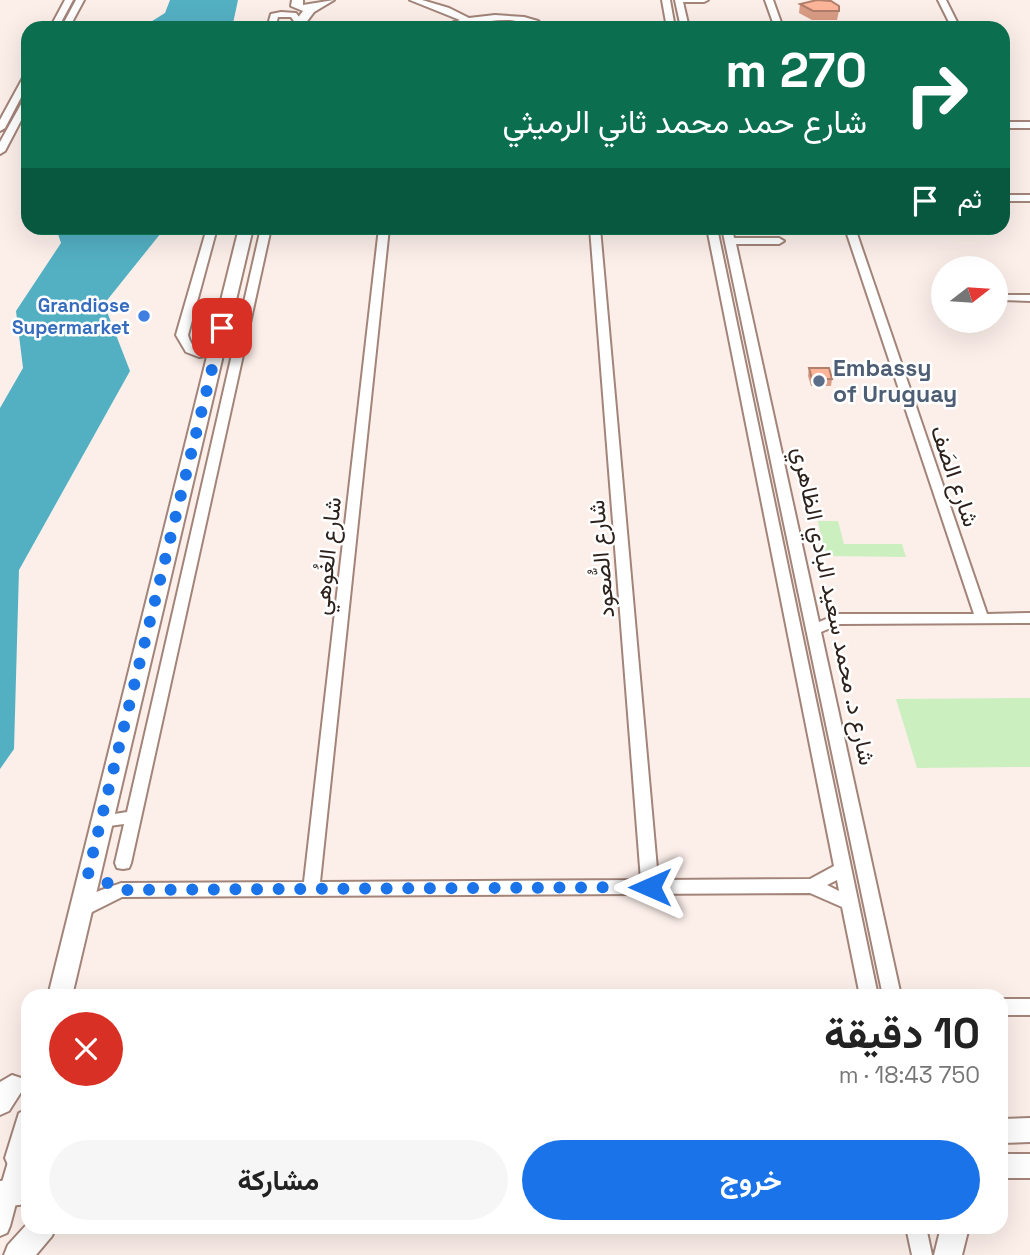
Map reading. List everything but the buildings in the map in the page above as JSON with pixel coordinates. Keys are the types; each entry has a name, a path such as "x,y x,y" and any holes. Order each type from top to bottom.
{"main road":[{"path":"298,0 295,4 298,7 314,7"},
{"path":"302,21 314,7 329,0"},
{"path":"62,989 244,238"},
{"path":"15,1158 21,1141"},
{"path":"1008,1166 1030,1166"},
{"path":"19,1255 36,1234"},
{"path":"947,1255 953,1234"}],"street":[{"path":"58,21 69,0"},
{"path":"69,21 80,0"},
{"path":"414,0 469,21"},
{"path":"666,0 670,21"},
{"path":"684,21 679,0 704,0"},
{"path":"769,0 776,21"},
{"path":"942,0 952,21"},
{"path":"51,8 62,13"},
{"path":"273,21 278,14 293,15 296,21"},
{"path":"0,128 21,89"},
{"path":"0,104 21,98"},
{"path":"0,151 21,111"},
{"path":"1010,125 1030,125"},
{"path":"1010,131 1030,131"},
{"path":"1010,198 1030,198"},
{"path":"210,235 182,335 184,343 192,351 203,354 216,352"},
{"name":"شارع الغُوهي","path":"311,889 383,235"},
{"name":"شارع الصُّعود","path":"595,235 650,887"},
{"name":"شارع د. محمد سعيد البادي الظاهري","path":"714,235 868,989"},
{"name":"شارع الصَف","path":"852,235 982,618"},
{"path":"123,863 264,238 244,238"},
{"path":"718,254 730,241 779,241"},
{"name":"شارع د. محمد سعيد البادي الظاهري","path":"730,241 891,989"},
{"path":"1008,298 1030,298"},
{"path":"200,414 224,415"},
{"path":"808,606 838,619 1030,618"},
{"path":"814,630 838,619"},
{"path":"102,821 133,817"},
{"path":"835,825 845,821 856,826"},
{"path":"811,886 844,869"},
{"path":"88,873 121,890"},
{"path":"79,910 121,890 811,886 850,903"},
{"path":"1008,1007 1030,1007"},
{"path":"0,1226 12,1193 15,1158"},
{"path":"918,1234 922,1255"},
{"path":"942,1234 947,1255"}],"green space":[{"path":"818,521 838,521 844,544 902,544 906,557 825,556"},
{"path":"1030,698 1030,767 917,768 896,699"}],"water":[{"path":"170,0 238,0 234,21 152,21 165,13"},
{"path":"58,235 159,235 104,304 130,371 19,570 14,749 0,769 0,408 23,368 16,311 61,243"}],"place":[{"name":"Grandiose Supermarket","path":"144,316"},
{"name":"Embassy of Uruguay","path":"819,381"}],"route":[{"path":"222,328 88,873 121,890 650,887"}]}
